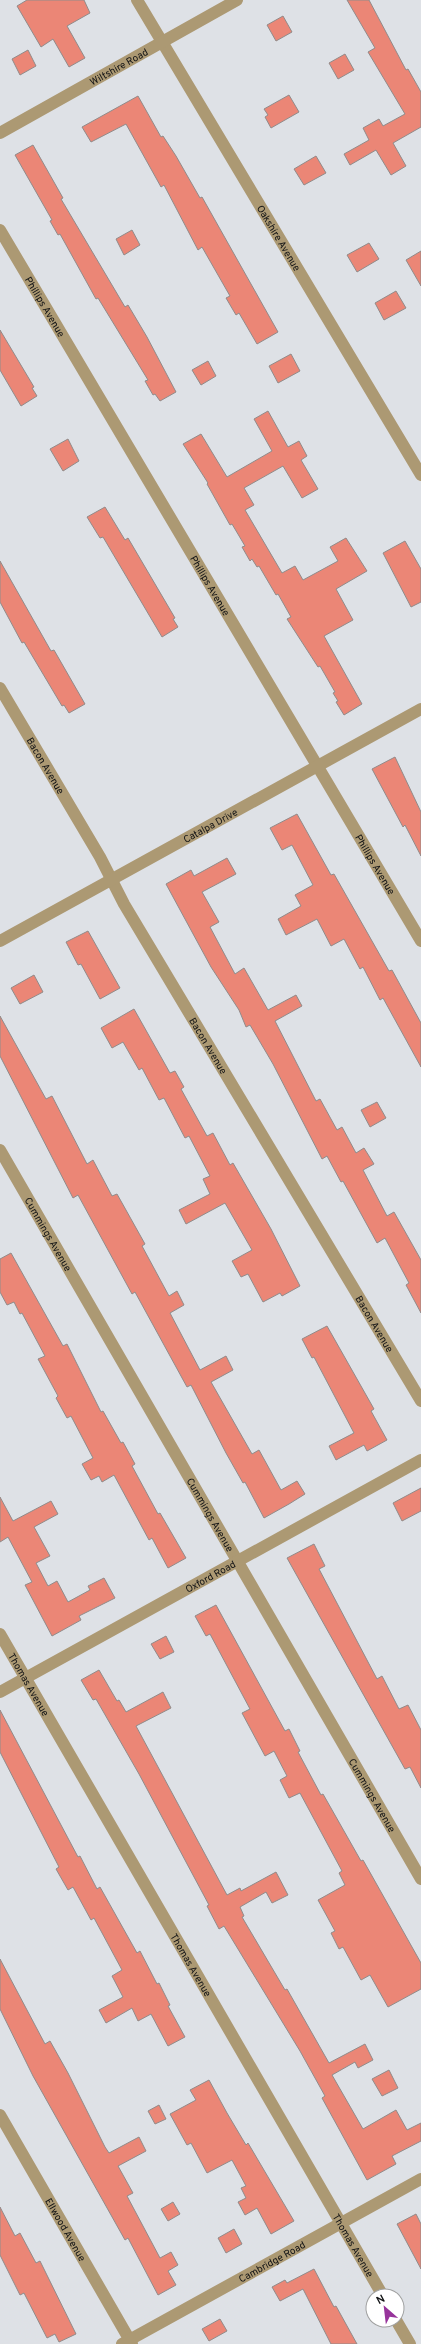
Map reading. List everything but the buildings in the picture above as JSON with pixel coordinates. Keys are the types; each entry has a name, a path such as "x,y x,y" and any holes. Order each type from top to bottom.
{"street":[{"name":"Oakshire Avenue","path":"137,0 421,475"},
{"name":"Wiltshire Road","path":"0,133 237,0"},
{"name":"Phillips Avenue","path":"0,230 421,941"},
{"name":"Bacon Avenue","path":"0,688 124,904 421,1401"},
{"name":"Catalpa Drive","path":"0,941 421,709"},
{"name":"Cummings Avenue","path":"0,1150 421,1879"},
{"name":"Oxford Road","path":"0,1692 421,1460"},
{"name":"Thomas Avenue","path":"0,1634 377,2288"},
{"name":"Ellwood Avenue","path":"0,2115 128,2343"},
{"name":"Cambridge Road","path":"128,2343 421,2179"},
{"path":"401,2328 410,2344"}]}
